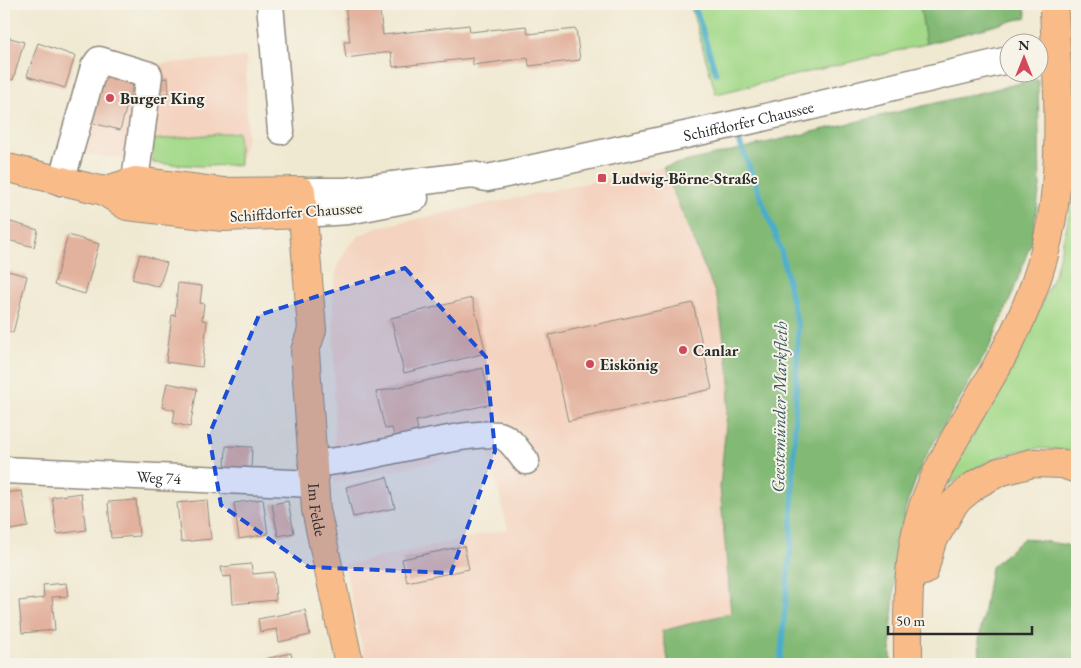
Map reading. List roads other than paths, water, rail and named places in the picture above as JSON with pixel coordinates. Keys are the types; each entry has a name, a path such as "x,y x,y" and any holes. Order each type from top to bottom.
{"main road":[{"path":"1059,6 1077,42"},
{"path":"908,664 908,595 914,546 922,509 936,473 957,433 1004,354 1022,318 1039,275 1052,219 1057,176 1059,131 1059,6"},
{"name":"Schiffdorfer Chaussee","path":"4,167 104,191 127,206 223,217 295,203"},
{"name":"Schiffdorfer Chaussee","path":"104,191 135,181 295,203"},
{"name":"Im Felde","path":"295,203 312,330 304,351 316,510 349,664"},
{"path":"920,664 920,600 923,573 931,544 955,502 975,485 999,472 1033,463 1063,464 1077,469"}],"street":[{"path":"270,4 281,131"},
{"path":"1048,50 1077,42"},
{"path":"61,182 94,68 97,61 102,60 149,75 135,181"},
{"name":"Schiffdorfer Chaussee","path":"295,203 348,211 475,187 487,178 749,121 998,62"},
{"name":"Weg 74","path":"4,470 313,474 360,458 456,438 492,434 504,437 513,444 526,462"}],"waterway":[{"name":"Geestemünder Markfleth","path":"694,4 716,73"},
{"name":"Geestemünder Markfleth","path":"735,130 781,250 798,327 791,544 780,664"}],"place":[{"name":"Burger King","path":"110,98"},
{"name":"Ludwig-Börne-Straße","path":"602,178"},
{"name":"Canlar","path":"683,350"},
{"name":"Eiskönig","path":"590,364"}]}
